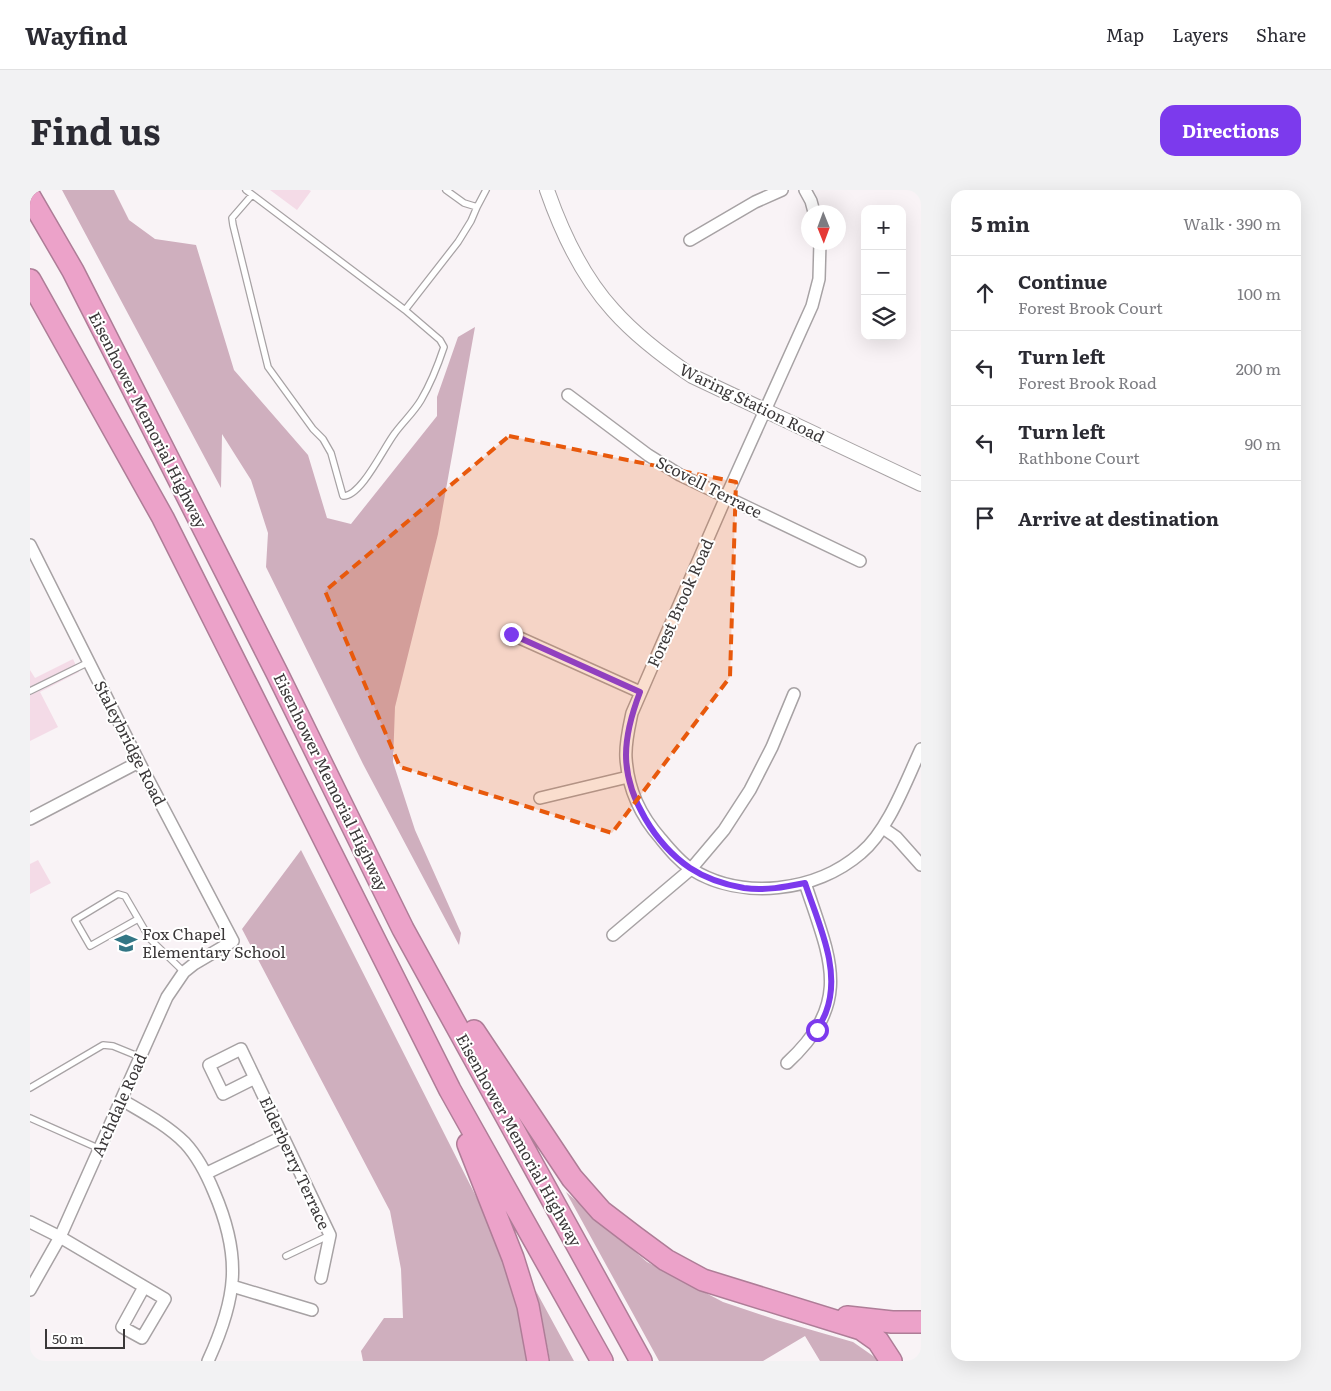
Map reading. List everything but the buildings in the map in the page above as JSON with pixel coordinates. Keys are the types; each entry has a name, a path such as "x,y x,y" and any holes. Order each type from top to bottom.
{"highway":[{"name":"Eisenhower Memorial Highway","path":"30,197 77,280 408,937 641,1361"},
{"path":"30,280 163,518 450,1090 602,1361"},
{"path":"375,870 496,1065 572,1178 601,1211 666,1260 703,1280 861,1329 878,1341 892,1361"},
{"path":"428,1046 513,1258 528,1306 538,1361"},
{"path":"784,1306 833,1316 892,1322 921,1322"}],"street":[{"name":"Waring Station Road","path":"546,190 572,251 592,283 612,310 661,355 692,376 921,484"},
{"path":"690,240 755,202 782,190"},
{"path":"805,190 812,205"},
{"name":"Forest Brook Road","path":"820,250 819,279 812,306 632,713 627,734 626,756 628,777 643,817 675,855 691,869 715,880 745,888 778,888 805,883 835,871 862,853 883,828 921,749"},
{"name":"Scovell Terrace","path":"568,395 648,455 680,475 860,561"},
{"name":"Staleybridge Road","path":"30,545 34,564 89,662 233,941"},
{"path":"511,634 640,692"},
{"path":"613,934 691,869 724,830 750,790 772,747 794,694"},
{"path":"30,819 139,762"},
{"path":"540,798 628,777"},
{"path":"883,828 896,837 921,865"},
{"path":"788,1063 804,1048 817,1030 826,1012 831,983 829,956 805,883"},
{"name":"Archdale Road","path":"30,1290 60,1237 167,996 184,972 233,941"},
{"name":"Elderberry Terrace","path":"255,1078 330,1235 322,1278"},
{"path":"122,1100 161,1123 186,1144 206,1174 217,1198 231,1239 233,1261 228,1314 208,1361"},
{"path":"206,1174 282,1137"},
{"path":"30,1222 60,1237 144,1287"},
{"path":"232,1286 312,1310"}],"lane":[{"path":"246,190 405,310 440,340 444,347 438,366 420,402 394,434 368,476 351,494 343,496 331,453 323,439 268,367 242,267 232,218 252,195"},
{"path":"446,190 464,203 477,207"},
{"path":"405,310 458,242 486,190"},
{"path":"30,691 89,662"},
{"path":"138,919 90,946 75,920 118,894 125,896 150,938 184,972"},
{"path":"30,1088 103,1045 113,1046 140,1057"},
{"path":"30,1118 100,1150"},
{"path":"286,1256 330,1235"}],"highlighted area":[{"path":"509,436 736,482 730,677 612,833 400,767 325,591"}],"shaded area":[{"path":"62,190 114,190 129,220 155,239 196,245 234,370 308,455 327,518 351,524 437,416 437,397 458,337 475,327 438,534 395,707 393,762 415,830 461,933 459,945 363,764 266,567 268,533 251,480 222,434 221,488"},
{"path":"270,190 309,190 311,191 297,210"},
{"path":"73,659 79,672 40,692 58,727 30,741 30,670 35,678"},
{"path":"301,850 497,1238 511,1278 529,1361 363,1361 361,1351 384,1318 403,1318 401,1269 390,1211 242,929"},
{"path":"38,860 51,883 30,894 30,864"},
{"path":"566,1192 647,1262 723,1302 853,1342 878,1361 820,1361 805,1336 763,1361 659,1361"},
{"path":"536,1291 574,1361 550,1361"}],"place":[{"name":"Fox Chapel Elementary School","path":"126,943"}],"route":[{"path":"511,634 640,692 627,734 626,756 628,777 643,817 675,855 691,869 715,880 745,888 778,888 805,883 829,956 831,983 826,1012 817,1030"}]}
